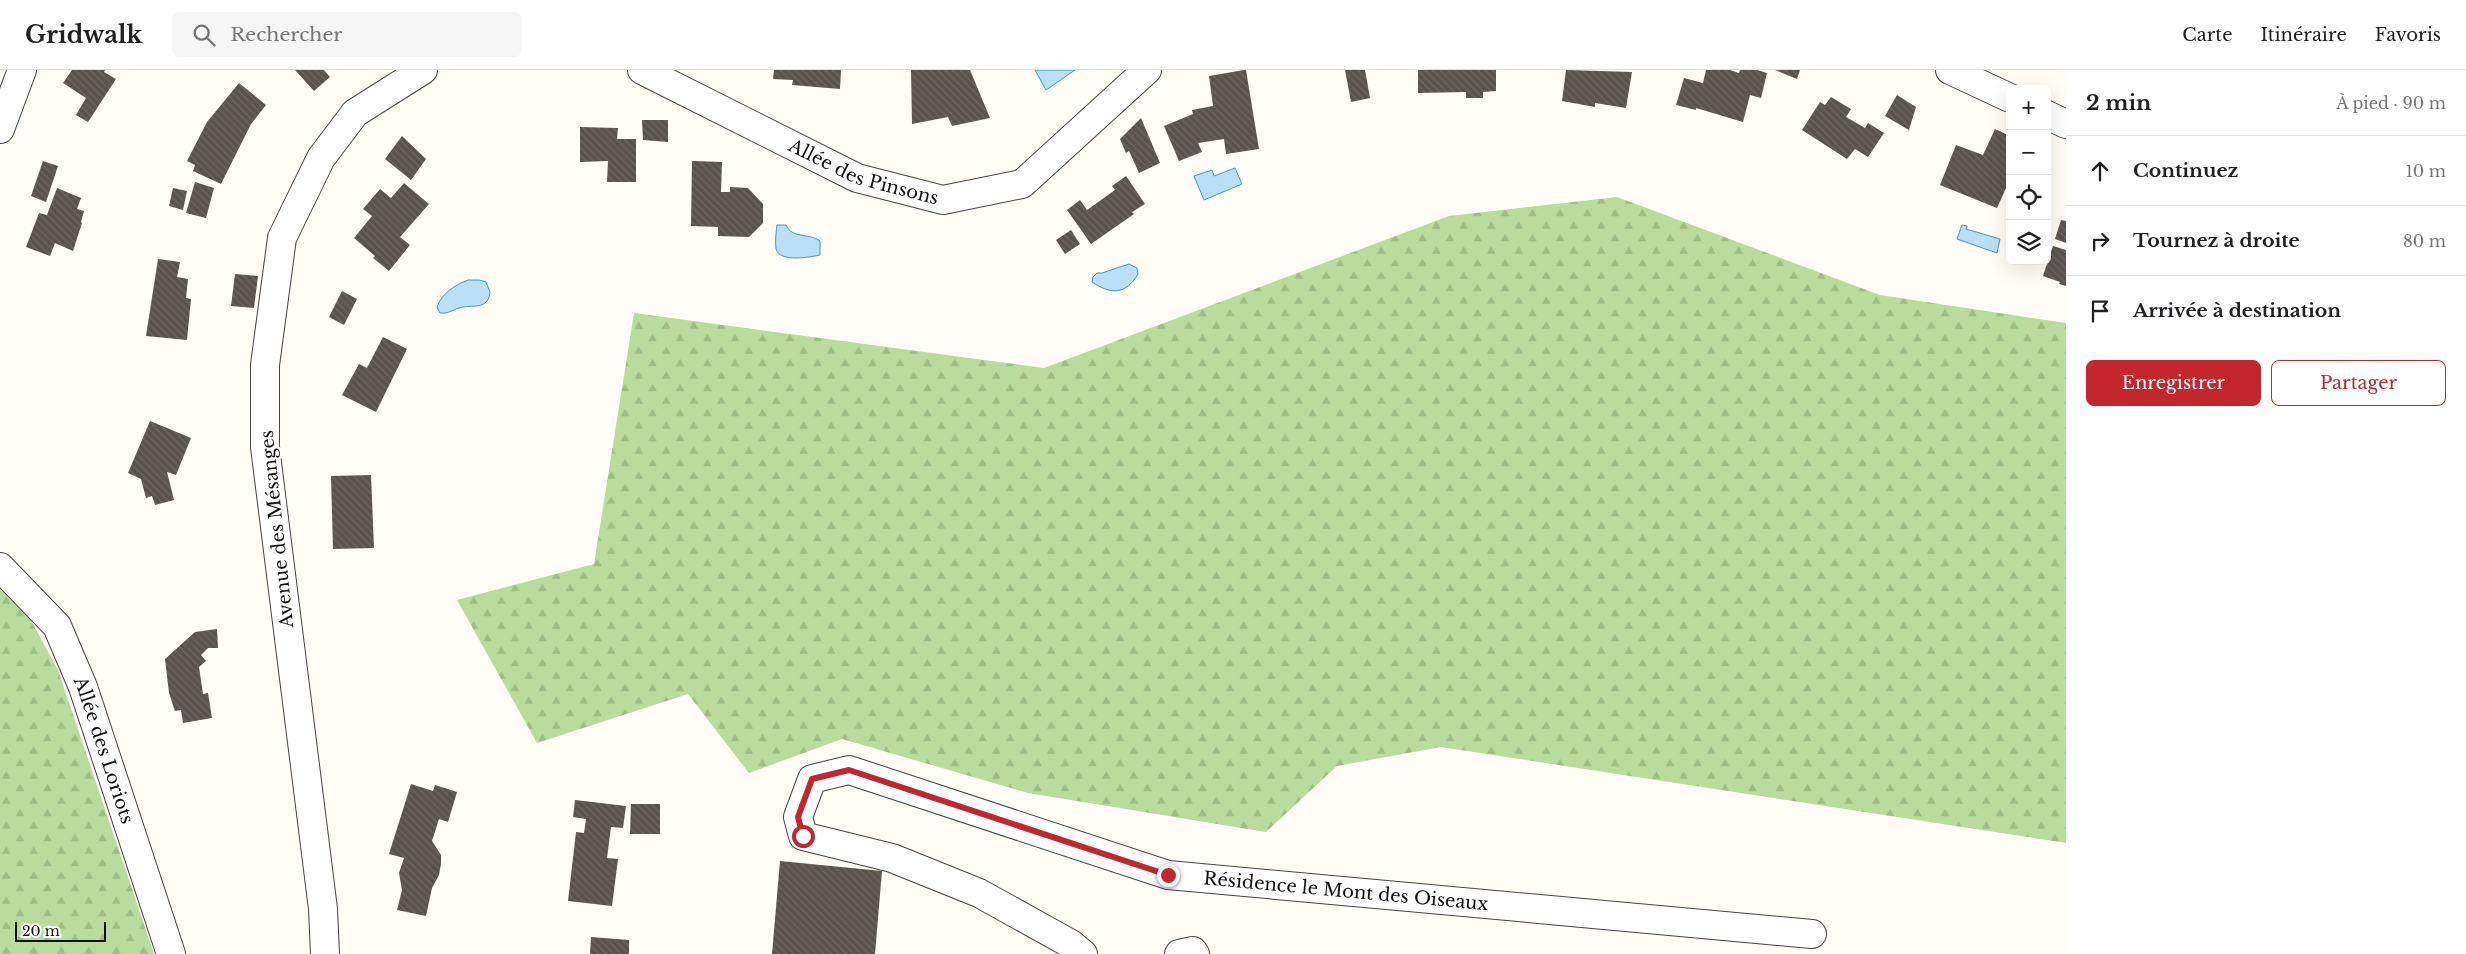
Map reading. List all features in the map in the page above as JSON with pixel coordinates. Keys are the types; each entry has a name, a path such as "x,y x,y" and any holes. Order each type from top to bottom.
{"street":[{"path":"0,129 22,70"},
{"name":"Avenue des Mésanges","path":"326,954 323,909 265,447 265,365 282,238 321,158 355,113 423,70"},
{"name":"Allée des Pinsons","path":"642,70 857,178 943,200 1022,184 1147,70"},
{"path":"1950,70 2006,96"},
{"path":"2051,117 2066,124"},
{"name":"Allée des Loriots","path":"0,568 57,626 83,687 171,954"},
{"name":"Résidence le Mont des Oiseaux","path":"1083,954 1071,944 979,892 892,858 803,836 798,817 812,779 849,770 1168,875 1812,934"},
{"path":"1179,954 1192,951 1195,954"}],"green space":[{"path":"1617,197 1880,295 2066,323 2066,843 1441,747 1337,766 1266,832 1028,793 842,739 749,773 688,694 537,743 457,600 594,564 634,313 1044,368 1449,216"},
{"path":"0,563 58,670 154,954 0,954"}],"water":[{"path":"1035,70 1075,70 1046,90"},
{"path":"1235,168 1242,184 1204,200 1194,176 1212,170 1214,176"},
{"path":"777,225 786,225 792,232 820,241 820,255 796,258 783,256 776,249"},
{"path":"1962,225 1967,226 1966,229 2000,239 1997,253 1957,239"},
{"path":"1129,264 1137,268 1138,274 1128,286 1122,289 1111,291 1092,282 1093,277 1097,273"},
{"path":"468,280 486,282 490,292 486,302 479,306 464,307 440,313 437,307 442,298 454,287"}],"building":[{"path":"72,70 105,70 104,72 116,79 88,122 76,115 86,98 63,83"},
{"path":"295,70 324,70 330,77 314,91"},
{"path":"774,70 841,70 840,89 792,85 793,80 773,79"},
{"path":"911,70 970,70 990,118 952,126 948,117 912,124"},
{"path":"1246,70 1259,149 1226,154 1224,139 1198,143 1202,152 1179,161 1164,126 1193,114 1192,110 1213,106 1209,76"},
{"path":"1345,70 1365,70 1370,98 1351,102"},
{"path":"1418,70 1496,70 1496,91 1483,92 1483,98 1466,98 1466,92 1418,93"},
{"path":"1566,70 1632,72 1626,108 1595,103 1595,107 1562,101"},
{"path":"1706,70 1730,70 1739,73 1740,70 1757,70 1767,73 1761,98 1750,95 1743,122 1696,108 1696,110 1676,105 1684,78 1703,83"},
{"path":"1775,70 1800,70 1797,79"},
{"path":"239,83 266,105 251,124 221,184 193,171 195,165 187,161 207,122"},
{"path":"1897,95 1916,107 1909,130 1885,116"},
{"path":"1831,97 1851,109 1846,117 1865,128 1868,123 1884,133 1868,157 1855,149 1847,159 1802,130 1820,102 1825,105"},
{"path":"1141,118 1160,163 1139,173 1129,151 1126,153 1120,139"},
{"path":"642,120 668,120 668,142 643,140"},
{"path":"580,127 618,128 617,139 636,139 636,182 607,182 608,161 580,162"},
{"path":"1995,129 2006,134 2006,188 1997,208 1940,185 1956,145 1983,155"},
{"path":"402,136 426,159 411,180 385,159"},
{"path":"43,161 58,166 46,202 31,196"},
{"path":"692,161 722,162 721,192 730,192 730,187 748,188 763,204 763,223 749,237 718,236 718,227 691,226"},
{"path":"1126,176 1145,204 1091,244 1067,210 1080,200 1087,210 1115,190 1112,186"},
{"path":"195,182 214,188 206,218 186,213"},
{"path":"404,183 429,204 400,237 410,245 389,271 373,258 375,256 354,238 372,216 363,209 380,189 391,198"},
{"path":"57,188 81,198 77,209 84,211 73,251 55,243 50,256 26,247 39,213 47,215"},
{"path":"173,188 187,191 183,210 169,206"},
{"path":"2061,220 2066,221 2066,243 2055,239"},
{"path":"1071,230 1080,244 1065,254 1056,240"},
{"path":"2053,246 2066,250 2066,286 2043,276 2047,265 2051,265"},
{"path":"158,259 180,262 177,277 188,279 186,298 191,299 187,340 146,336"},
{"path":"235,274 258,276 254,308 231,306"},
{"path":"342,291 357,299 344,325 329,317"},
{"path":"383,337 407,349 376,412 342,395 359,364 367,368"},
{"path":"150,421 191,438 176,475 167,472 174,500 155,505 152,496 146,498 141,479 128,473"},
{"path":"371,475 374,548 333,549 331,476"},
{"path":"217,629 218,648 208,648 201,655 206,661 199,667 203,694 208,693 212,718 183,723 181,710 175,711 169,693 165,659 195,632"},
{"path":"411,784 433,791 435,785 457,792 448,822 439,819 432,841 441,855 441,864 439,875 432,888 426,916 397,910 402,890 399,873 404,858 389,854"},
{"path":"575,800 626,806 623,828 611,827 607,858 618,859 612,906 568,901 576,832 584,833 586,819 573,817"},
{"path":"631,804 660,804 660,834 630,834"},
{"path":"780,861 882,871 875,954 772,954"},
{"path":"591,937 629,940 629,954 590,954"}],"route":[{"path":"803,836 798,817 812,779 849,770 1168,875"}]}
